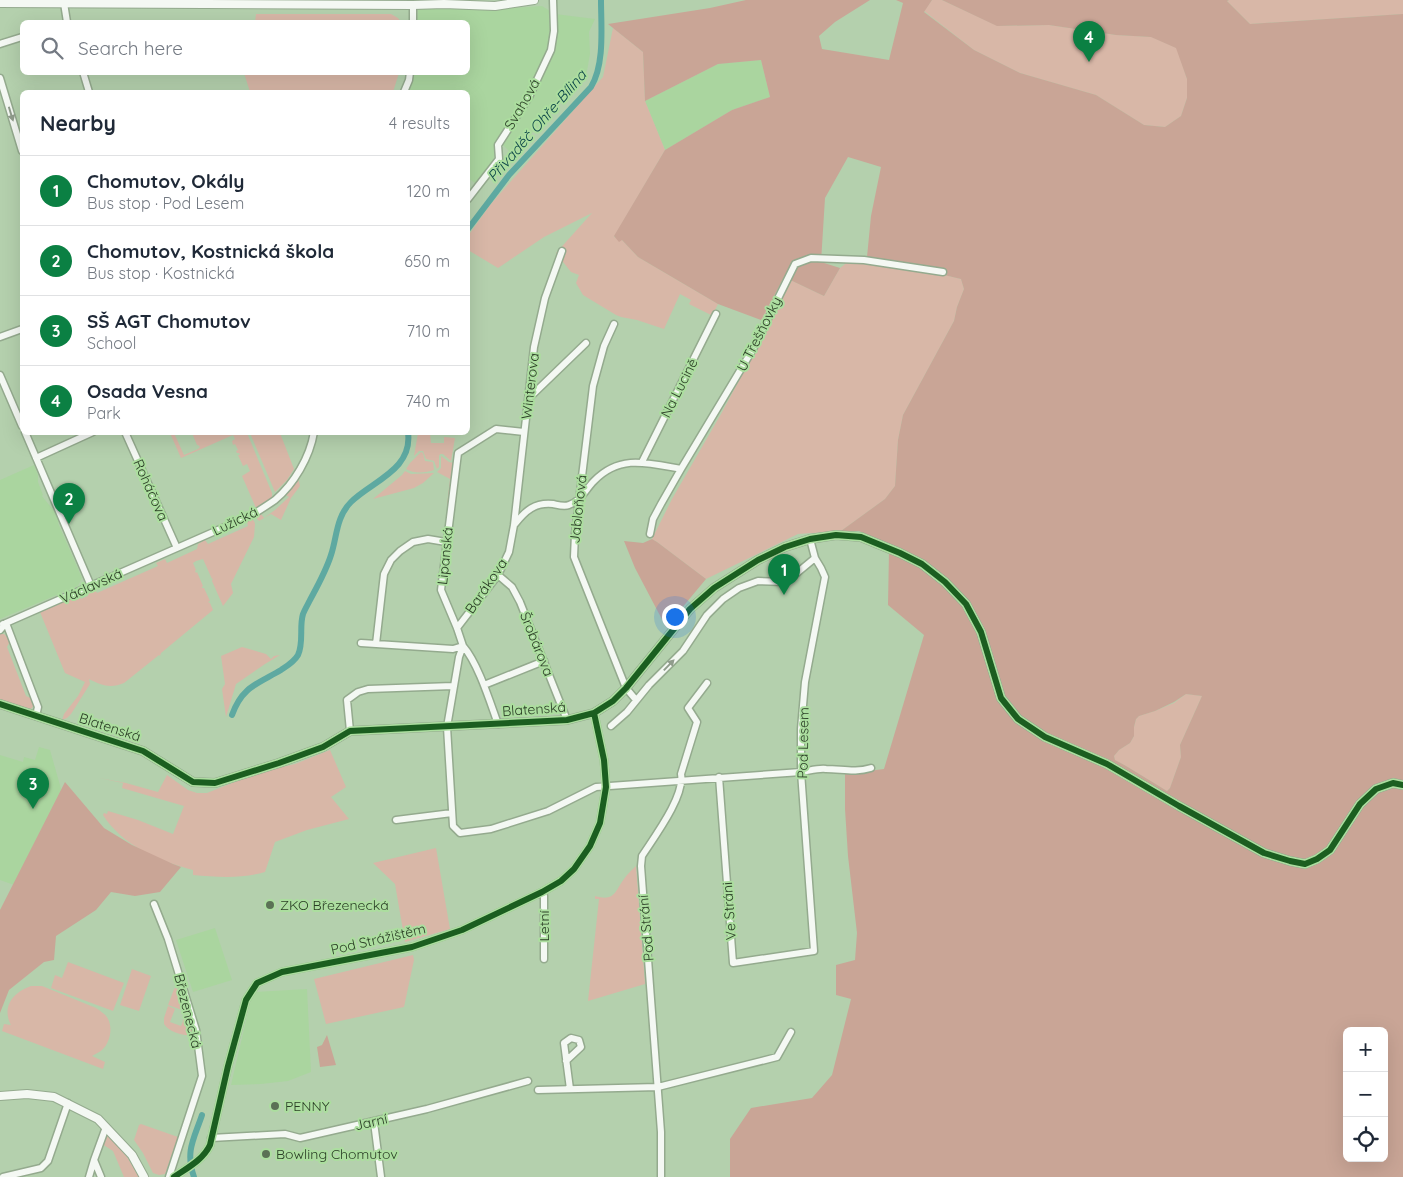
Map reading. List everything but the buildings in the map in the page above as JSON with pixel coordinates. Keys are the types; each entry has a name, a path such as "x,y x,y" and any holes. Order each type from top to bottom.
{"street":[{"path":"0,2 64,4 444,4 495,6 534,0"},
{"name":"Svahová","path":"470,196 499,159 498,145 529,98 551,50 554,31 552,0"},
{"path":"64,4 67,20"},
{"path":"413,5 413,20"},
{"path":"0,44 20,38"},
{"path":"84,75 88,90"},
{"path":"405,90 410,75"},
{"path":"0,78 20,144"},
{"name":"Winterova","path":"514,525 534,347 545,298 562,251"},
{"name":"U Třešňovky","path":"650,534 653,519 753,349 795,264 811,258 864,260 943,272"},
{"name":"Na Lucině","path":"642,462 716,314"},
{"name":"Jabloňová","path":"614,324 604,346 593,386 574,557 626,688 636,700"},
{"path":"0,336 20,330"},
{"path":"529,398 586,343"},
{"path":"0,375 20,421"},
{"name":"Lipanská","path":"498,724 484,685 469,653 463,646 441,590 458,454 496,429 524,432"},
{"path":"26,435 91,586"},
{"path":"36,458 86,435"},
{"name":"Roháčova","path":"126,435 177,548"},
{"name":"Lužická","path":"177,548 252,515 276,499 303,465 314,435"},
{"path":"514,525 524,513 534,506 546,503 567,506 579,500 609,468 642,462 681,469"},
{"name":"Barákova","path":"457,628 498,574 509,552 514,525"},
{"name":"Blatenská","path":"0,704 143,751 193,782 215,783 279,764 323,747 350,731 567,720 594,713 613,701 626,688 690,609 714,588 765,557 786,547 810,539 836,535 861,537 900,552 922,564 945,582 966,604 981,632 1001,698 1018,719 1045,737 1107,764 1264,853 1306,864 1317,859 1330,850 1360,804 1376,789 1393,783 1403,785"},
{"path":"376,644 384,574 391,560 413,542 428,539 446,542"},
{"name":"Pod Lesem","path":"810,539 815,558 824,577 806,682 801,729 801,772 814,951"},
{"name":"Václavská","path":"0,630 3,624 177,548"},
{"path":"611,726 627,712 683,651 707,616 723,599 739,588 758,581 786,582 815,558"},
{"name":"Šrobárova","path":"498,574 512,587 520,602 567,720"},
{"path":"3,624 38,707 36,716"},
{"path":"361,643 453,648 463,646"},
{"path":"463,646 453,686 447,727 452,826 460,833 491,829 548,811 596,787 801,772 823,768 850,771 871,768"},
{"path":"484,685 544,661"},
{"name":"Pod Strání","path":"661,1177 662,1132 640,866 642,856 679,796 682,780 681,774 697,722 688,708 707,683"},
{"path":"350,731 347,700 358,692 368,689 453,686"},
{"name":"Pod Strážištěm","path":"174,1177 196,1162 206,1152 246,1000 257,983 282,972 412,947 462,930 561,882 574,869 590,846 600,823 606,787 604,760 594,713"},
{"name":"Ve Stráni","path":"719,777 733,963 814,951"},
{"path":"396,820 452,813"},
{"name":"Letní","path":"542,892 544,896 544,959"},
{"name":"Březenecká","path":"154,904 168,939 196,1030 202,1076 169,1177"},
{"path":"538,1090 658,1087 777,1057 791,1032"},
{"path":"566,1061 570,1089"},
{"name":"Jarní","path":"211,1138 286,1134 300,1138 427,1109 528,1081"},
{"path":"0,1096 27,1094 54,1097 98,1119 132,1155 144,1177"},
{"path":"3,1177 41,1168 48,1160 68,1104"},
{"path":"374,1122 381,1177"},
{"path":"89,1177 106,1127"},
{"path":"94,1160 101,1177"}],"shaded area":[{"path":"746,0 870,0 835,22 819,36 822,49 889,60 903,3 896,0 932,0 924,12 974,50 1020,73 1096,95 1144,125 1165,127 1181,116 1187,98 1187,79 1176,48 1151,37 1116,35 1049,25 997,26 942,0 1229,0 1227,1 1250,24 1403,14 1403,781 1374,786 1328,848 1316,856 1305,860 1265,850 1047,734 1020,717 1004,696 984,630 947,579 885,543 859,531 841,531 885,499 895,486 898,440 903,415 954,321 964,289 961,279 940,274 870,264 867,257 871,216 881,167 848,157 825,198 821,262 840,268 824,296 784,277 761,320 718,304 638,257 622,240 619,242 614,236 665,150 732,110 770,97 761,60 718,64 645,101 643,52 608,24 710,8","holes":["1186,694 1202,696 1180,745 1181,757 1170,788 1167,791 1115,760 1114,756 1119,750 1130,743 1134,736 1134,727 1139,716 1155,711"]},
{"path":"932,0 942,0 998,26 1049,25 1116,35 1152,37 1177,48 1187,79 1187,98 1181,116 1165,127 1144,125 1096,95 1020,73 974,50 924,11"},
{"path":"1403,0 1403,14 1250,24 1227,1"},
{"path":"542,6 555,14 595,19 589,32 590,54 587,71 583,80 512,154 501,143 495,153 492,164 475,183 470,179 470,90 408,90 411,75 470,75 470,20 417,20 418,8 494,9"},
{"path":"256,14 391,14 400,20 255,20"},
{"path":"613,28 643,52 645,101 665,150 614,237 622,240 638,257 718,304 711,315 689,304 691,300 680,294 664,329 616,315 583,295 576,283 579,275 571,272 556,253 592,213 544,237 498,268 470,251 470,233 490,205 603,77"},
{"path":"761,60 770,97 732,110 665,150 645,101 718,64"},
{"path":"245,75 398,75 394,90 249,90"},
{"path":"849,261 940,274 961,279 964,289 954,321 903,415 898,440 895,486 885,499 841,531 798,534 706,579 652,539 672,499 770,323 761,320 784,277 824,296 840,268"},
{"path":"171,435 175,435 184,455 200,447 197,445 193,435 233,435 181,458"},
{"path":"233,435 248,435 272,493 272,498 256,508 242,476 250,471 247,464 243,466 238,455 240,455 236,451 238,450 235,444 233,445 232,441 235,439"},
{"path":"251,435 281,435 294,469 287,480 275,492"},
{"path":"418,435 430,435 431,443 444,443 444,437 455,438 451,461 443,454 440,454 439,467 437,469 434,461 426,459 423,451 419,451 414,456"},
{"path":"421,452 425,461 433,462 434,470 412,472 406,469 410,463"},
{"path":"441,456 454,463 449,506 447,505 450,479 437,472 441,468"},
{"path":"34,465 42,496 54,511 82,578 78,586 0,619 0,480"},
{"path":"405,471 411,474 434,473 414,488 373,499 402,475"},
{"path":"298,478 300,486 291,498 281,520 271,514 259,521 256,517 261,514 264,518 289,497 286,495 286,492"},
{"path":"251,519 255,524 254,537 231,584 233,593 223,606 212,581 213,578 203,559 196,561 193,563 195,571 213,610 161,653 160,656 124,683 106,686 89,679 90,684 71,714 62,720 85,682 65,673 40,612 78,595 81,599 88,596 87,593 95,589 97,593 158,566 156,563 165,559 167,563 197,549 198,544 205,540 208,544 248,526 247,522"},
{"path":"652,539 706,579 666,627 635,568 624,541 643,543"},
{"path":"889,551 920,567 943,584 963,606 978,633 998,700 1016,722 1106,767 1262,856 1319,862 1362,806 1378,792 1393,786 1403,788 1403,1177 730,1177 730,1139 751,1108 812,1098 832,1075 851,999 836,995 836,965 855,960 857,933 848,856 845,774 884,769 924,635 888,605"},
{"path":"0,634 4,634 9,639 7,647 26,696 33,699 34,705 31,709 0,701"},
{"path":"242,647 266,654 271,659 274,656 280,655 236,684 226,717 222,689 225,684 221,656"},
{"path":"1186,694 1202,696 1180,745 1181,757 1170,788 1167,791 1115,760 1114,756 1119,750 1130,743 1134,736 1136,719 1139,716 1174,703"},
{"path":"39,747 50,750 77,845 20,887 0,880 0,755 23,762 24,757 35,760"},
{"path":"330,750 346,787 331,797 349,819 307,830 275,842 265,872 238,877 193,875 193,870 155,857 131,844 111,826 103,815 104,813 107,814 108,811 138,820 173,834 184,806 122,788 123,783 99,778 126,783 158,792 167,775 188,790 197,793 207,793 257,773 295,764"},
{"path":"65,782 104,828 132,845 181,867 160,892 135,896 111,892 96,910 56,936 54,960 44,962 9,990 0,1013 0,910"},
{"path":"436,848 450,929 405,942 395,884 373,863"},
{"path":"636,866 645,984 588,1001 599,899 595,899 595,896 607,898 614,894 627,875"},
{"path":"215,928 232,980 193,992 176,940"},
{"path":"413,955 414,960 404,1007 326,1024 314,979"},
{"path":"68,962 124,983 113,1011 51,988 55,975 62,978"},
{"path":"132,969 151,976 139,1011 120,1005"},
{"path":"31,986 42,986 96,1008 106,1016 110,1023 109,1039 102,1050 92,1056 105,1062 103,1069 2,1031 4,1024 11,1025 8,1018 8,1006 11,1001 19,992"},
{"path":"175,988 180,990 192,1035 177,1033 164,1024 168,1006 175,1009 170,1022 181,1026 186,1013 168,1005"},
{"path":"307,989 311,1072 288,1081 231,1085 251,999 255,992"},
{"path":"327,1035 336,1065 320,1067 317,1047 322,1045"},
{"path":"141,1124 178,1137 165,1174 153,1173 134,1140"},
{"path":"108,1136 123,1150 139,1177 124,1177 113,1151 102,1144 104,1137"}],"waterway":[{"name":"Přivaděč Ohře-Bílina","path":"470,226 509,175 591,87 600,56 602,33 601,0"},
{"name":"Přivaděč Ohře-Bílina","path":"232,715 240,698 251,687 281,670 298,655 301,645 303,614 327,567 342,514 351,502 398,465 408,445 408,435"},
{"name":"Přivaděč Ohře-Bílina","path":"194,1177 191,1168 190,1152 202,1115"}],"cycle path":[{"path":"0,704 143,751 193,782 215,783 323,747 350,731 567,720 594,713 613,701 626,688 690,609 714,588 758,560 785,547 810,539 836,535 861,537 900,553 922,564 945,582 966,604 981,632 1001,698 1018,719 1045,737 1107,764 1264,853 1305,864 1317,859 1330,850 1360,804 1376,789 1393,783 1403,785"},
{"path":"174,1177 199,1159 210,1145 228,1066 246,1000 257,983 282,972 412,947 462,930 542,892 561,881 574,869 590,846 600,823 606,787 604,760 594,713"}],"place":[{"name":"Osada Vesna","path":"1089,62"},
{"name":"Chomutov, Kostnická škola","path":"69,524"},
{"name":"Chomutov, Okály","path":"784,595"},
{"name":"SŠ AGT Chomutov","path":"33,809"},
{"name":"ZKO Březenecká","path":"270,905"},
{"name":"PENNY","path":"275,1106"},
{"name":"Bowling Chomutov","path":"266,1154"}]}
